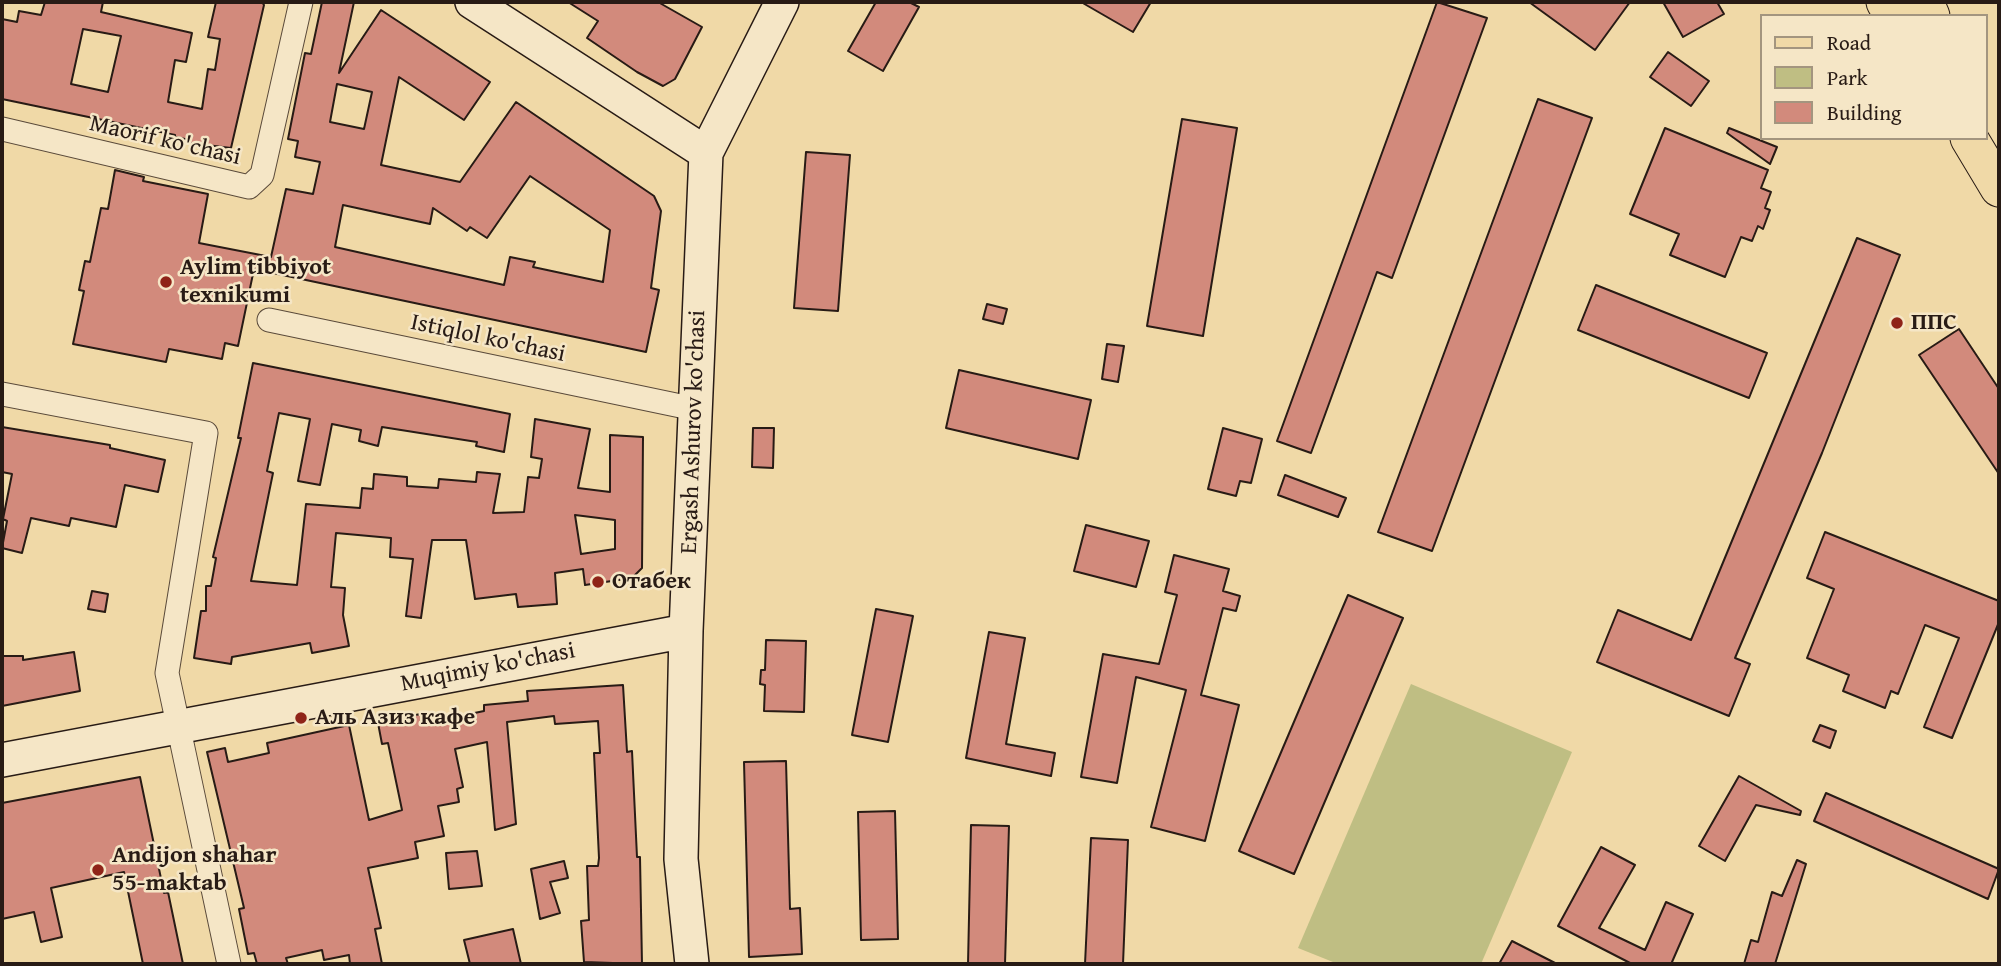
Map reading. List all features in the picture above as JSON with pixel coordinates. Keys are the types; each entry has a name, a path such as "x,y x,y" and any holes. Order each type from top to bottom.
{"main road":[{"path":"1987,139 1999,166"},
{"path":"1970,140 1999,188"}],"street":[{"name":"Maorif ko'chasi","path":"2,129 249,187 262,175 301,2"},
{"path":"472,2 706,153"},
{"name":"Ergash Ashurov ko'chasi","path":"692,964 681,859 686,631 706,153 782,2"},
{"name":"Istiqlol ko'chasi","path":"269,320 695,409"},
{"path":"2,394 206,433 167,673 229,964"},
{"name":"Muqimiy ko'chasi","path":"2,760 686,631"}],"green space":[{"path":"1411,684 1572,752 1481,964 1338,964 1298,948"}],"building":[{"path":"45,2 103,2 101,12 192,33 186,62 175,60 168,102 202,109 208,69 215,70 220,39 208,37 216,2 262,2 264,5 231,148 190,143 190,140 175,135 2,99 2,19 17,22 19,11 41,15","holes":["83,29 121,36 108,92 71,84"]},
{"path":"322,2 354,2 339,73 381,10 490,82 464,120 399,77 381,165 460,182 516,102 654,196 661,211 651,288 659,290 646,352 254,269 238,346 225,343 222,359 169,349 166,362 73,344 84,291 79,290 85,261 90,262 101,208 108,209 115,170 144,177 143,181 208,194 199,243 271,257 286,189 313,194 320,162 295,157 298,141 288,139 305,53 311,54","holes":["337,84 372,92 364,129 330,122","530,176 610,230 603,282 533,267 535,262 510,257 504,285 335,247 343,205 430,224 433,208 467,231 470,227 487,238"]},
{"path":"568,2 658,2 702,27 675,79 663,86 587,38 598,21"},
{"path":"876,2 909,2 919,7 883,71 848,51"},
{"path":"1081,2 1151,2 1133,32"},
{"path":"1437,2 1487,18 1392,278 1377,272 1311,453 1277,441"},
{"path":"1529,2 1630,2 1595,50"},
{"path":"1663,2 1717,2 1724,14 1683,37"},
{"path":"1668,52 1709,81 1691,106 1650,77"},
{"path":"1538,99 1592,118 1432,551 1378,532"},
{"path":"1182,119 1237,128 1203,336 1147,326"},
{"path":"1665,128 1768,170 1761,188 1771,192 1765,208 1770,210 1763,229 1758,226 1752,241 1741,237 1725,277 1670,255 1679,234 1630,214"},
{"path":"1729,128 1777,147 1770,164 1727,133"},
{"path":"806,152 850,155 838,311 794,308"},
{"path":"1857,238 1900,255 1822,453 1735,658 1750,664 1729,716 1597,662 1618,610 1691,640"},
{"path":"1596,285 1767,353 1749,398 1578,330"},
{"path":"987,304 1007,309 1003,324 983,319"},
{"path":"1959,329 1999,389 1999,474 1919,355"},
{"path":"1107,344 1124,346 1118,382 1102,379"},
{"path":"253,363 510,414 504,452 476,446 477,442 382,427 378,446 359,441 361,430 332,424 320,485 298,481 310,419 279,413 267,471 273,473 251,581 297,585 306,504 360,508 362,488 373,489 374,474 407,477 407,486 438,488 439,479 476,482 477,472 500,474 493,513 524,512 528,477 539,478 542,459 531,457 535,419 590,429 578,488 610,492 610,435 643,437 642,568 632,578 585,585 583,569 555,573 557,604 518,607 516,594 475,599 466,540 432,540 421,618 406,616 413,559 390,557 391,538 336,533 331,587 345,588 343,615 349,646 312,653 310,643 232,657 231,664 194,658 201,611 206,611 206,586 211,586 216,558 213,557 241,438 238,438","holes":["575,515 615,520 615,549 581,554"]},
{"path":"959,370 1091,400 1078,459 946,428"},
{"path":"2,427 110,445 110,448 165,460 158,492 125,485 116,527 71,518 69,526 31,518 22,553 2,548 7,521 3,519 12,474 2,472"},
{"path":"753,428 774,428 773,468 752,467"},
{"path":"1223,428 1262,439 1251,483 1240,481 1236,496 1208,489"},
{"path":"1285,475 1346,498 1338,517 1278,495"},
{"path":"1086,525 1149,541 1136,587 1074,571"},
{"path":"1825,532 1999,601 1999,622 1952,738 1924,727 1959,638 1925,625 1898,694 1891,691 1885,708 1843,691 1849,675 1807,658 1834,589 1807,578"},
{"path":"1174,555 1229,569 1223,591 1240,596 1236,611 1223,608 1201,695 1239,705 1205,841 1151,827 1186,690 1136,677 1117,783 1081,777 1103,654 1159,664 1177,595 1165,592"},
{"path":"92,591 108,594 105,612 88,609"},
{"path":"1348,595 1403,618 1294,874 1239,851"},
{"path":"876,609 913,616 888,742 852,735"},
{"path":"989,632 1025,638 1006,744 1055,753 1051,776 966,758"},
{"path":"766,640 806,641 804,712 764,711 765,685 760,684 761,670 765,670"},
{"path":"74,652 80,691 2,706 2,656 23,656 23,660"},
{"path":"623,685 627,752 632,751 637,857 640,857 642,964 584,962 581,921 589,920 587,866 598,866 599,858 594,753 600,753 598,721 555,724 554,716 507,722 516,824 495,830 487,742 455,749 463,787 457,789 459,802 438,806 444,836 415,842 418,858 368,868 381,928 375,929 382,964 350,964 349,955 324,960 322,950 286,958 288,964 257,964 254,953 248,954 239,909 244,908 207,752 225,748 228,762 269,753 267,743 349,725 369,820 402,810 388,743 382,744 378,723 425,713 427,723 484,711 484,705 528,701 527,691"},
{"path":"1820,725 1836,731 1830,748 1813,741"},
{"path":"786,761 790,909 800,908 802,954 749,957 744,762"},
{"path":"1739,776 1801,811 1800,815 1756,805 1725,861 1699,846"},
{"path":"140,777 164,893 168,892 183,964 143,964 124,872 51,888 62,937 41,942 34,912 2,919 2,803"},
{"path":"1826,793 1999,869 1988,899 1814,821"},
{"path":"895,811 898,939 861,940 858,812"},
{"path":"971,825 1009,826 1005,964 968,964"},
{"path":"1091,838 1128,840 1123,964 1085,964"},
{"path":"1601,847 1635,865 1599,928 1645,950 1666,902 1693,914 1672,962 1675,964 1632,964 1558,926"},
{"path":"477,851 482,886 449,889 446,853"},
{"path":"1797,860 1806,864 1775,964 1744,964 1751,940 1758,942 1772,892 1782,896"},
{"path":"564,861 568,878 550,882 560,913 540,919 531,869"},
{"path":"513,929 521,964 470,964 464,940"},
{"path":"1512,941 1557,964 1499,964"}],"place":[{"name":"Aylim tibbiyot texnikumi","path":"166,282"},
{"name":"ППС","path":"1897,323"},
{"name":"Отабек","path":"598,582"},
{"name":"Аль Азиз кафе","path":"301,718"},
{"name":"Andijon shahar 55-maktab","path":"98,870"}]}
